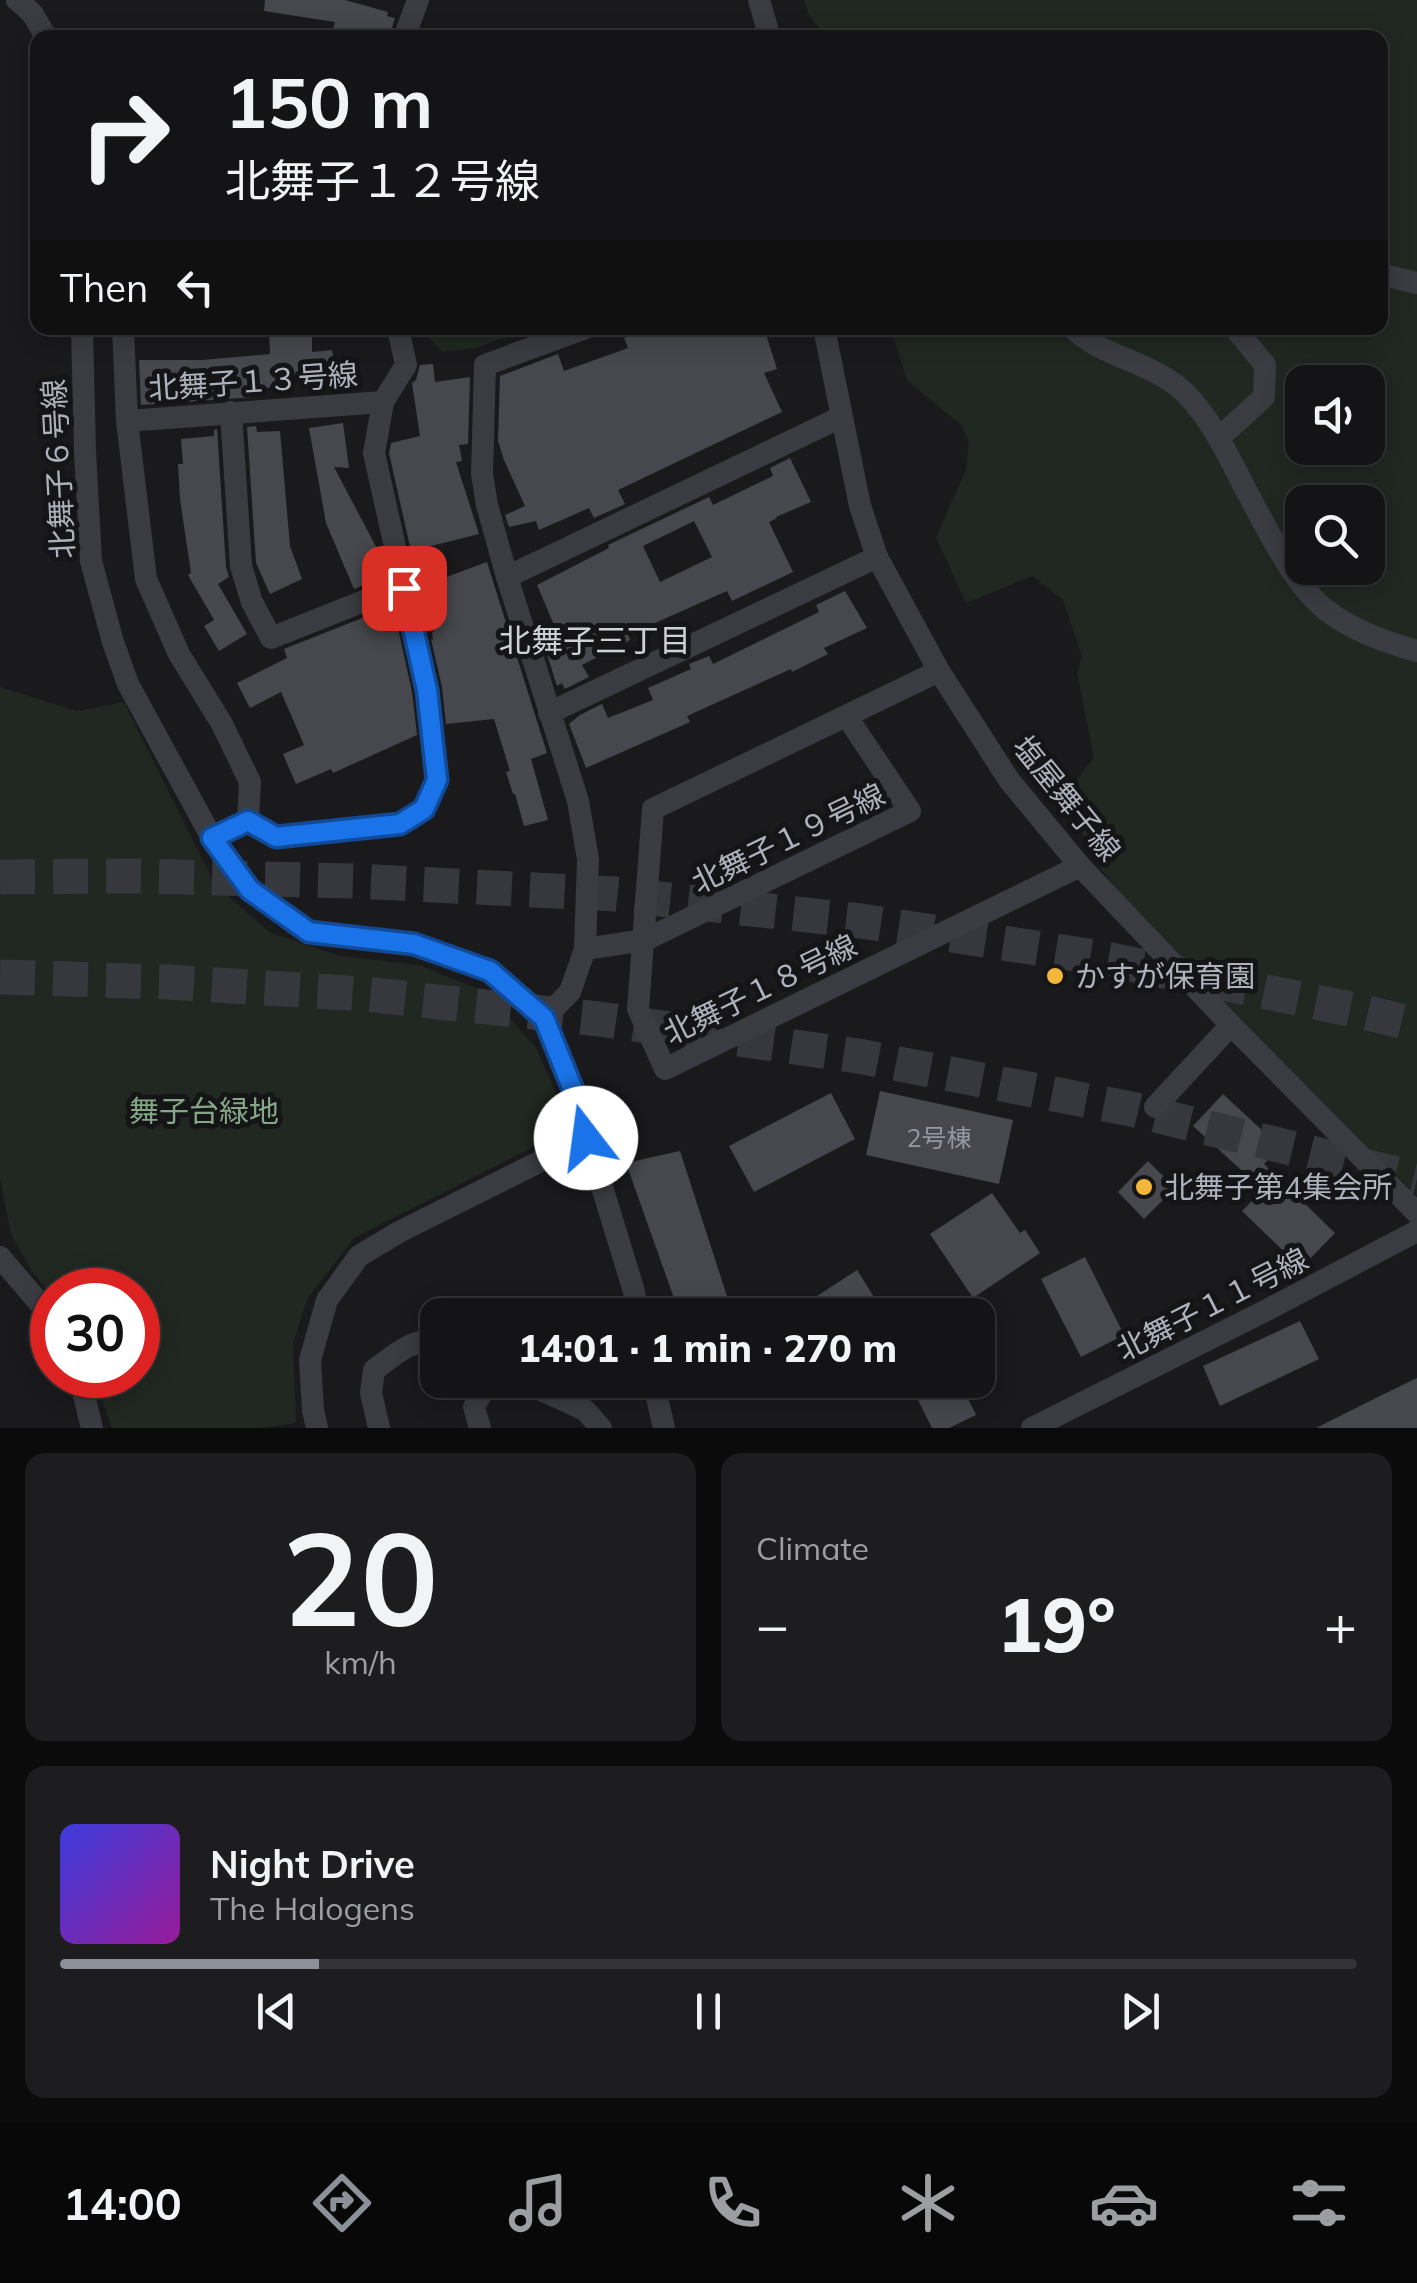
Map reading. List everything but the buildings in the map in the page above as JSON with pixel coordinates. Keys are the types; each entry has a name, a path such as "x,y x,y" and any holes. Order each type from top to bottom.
{"street":[{"path":"17,0 32,12 42,30"},
{"path":"407,30 418,0"},
{"path":"759,0 768,30"},
{"path":"1388,276 1417,283"},
{"name":"北舞子６号線","path":"82,335 91,561 112,642 128,684 212,838 250,890 309,932 414,944 471,964 490,971 544,1018 582,1112 586,1138 635,1298"},
{"path":"124,335 127,421 146,580 179,654 222,724 250,782 248,821"},
{"path":"248,821 276,837 400,824 424,809 437,780 427,690 374,453 383,402 406,365 400,335"},
{"path":"544,1018 570,992 585,949 588,859 578,801 487,505 482,474 485,366 567,335"},
{"name":"塩屋舞子線","path":"825,335 860,506 877,557 939,671 1009,780 1080,866 1417,1214"},
{"path":"1084,335 1184,391 1220,437 1297,579 1326,610 1362,630 1417,650"},
{"path":"1220,437 1264,397 1265,365 1241,335"},
{"name":"北舞子１３号線","path":"127,421 383,402"},
{"path":"230,412 242,566 252,602 271,638 404,586"},
{"path":"507,578 841,417"},
{"path":"549,713 877,557"},
{"name":"北舞子１８号線","path":"939,671 654,809 638,1009 665,1068 1080,866"},
{"name":"北舞子１９号線","path":"645,940 910,810 848,716"},
{"path":"212,838 248,821"},
{"path":"585,949 645,940"},
{"path":"1155,1106 1231,1025"},
{"path":"317,1428 310,1360 327,1300 359,1256 586,1138"},
{"name":"北舞子１１号線","path":"1032,1428 1417,1230"},
{"path":"0,1256 30,1293"},
{"path":"379,1428 370,1393 374,1370 410,1344 420,1342"},
{"path":"85,1398 92,1428"},
{"path":"479,1398 474,1407 480,1428"},
{"path":"559,1398 585,1410 601,1428"},
{"path":"657,1398 664,1428"}],"green space":[{"path":"804,0 1417,0 1417,1196 1142,920 1101,869 1063,796 1094,758 1077,673 1082,656 1063,600 1033,576 966,603 936,537 966,470 969,441 961,425 907,380 893,335 1388,335 1388,30 820,30"},
{"path":"426,335 512,335 476,348 442,352"},
{"name":"舞子台緑地","path":"0,687 77,711 124,702 215,885 271,933 340,956 419,965 485,992 535,1046 567,1117 545,1141 354,1238 307,1299 293,1344 296,1423 262,1428 112,1428 101,1398 160,1398 160,1268 30,1268 11,1234 0,1178"}],"tunnel":[{"path":"0,877 354,881 615,894 861,921 1101,958 1417,1025"},
{"path":"0,977 364,994 599,1019 858,1056 1131,1109 1417,1179"}],"place":[{"name":"かすが保育園","path":"1055,976"},
{"name":"北舞子第4集会所","path":"1144,1187"}],"district":[{"name":"北舞子三丁目","path":"595,640"}],"route":[{"path":"404,588 427,690 437,780 424,809 400,824 276,837 248,821 212,838 250,890 309,932 414,944 490,971 544,1018 582,1112 586,1138"}]}
